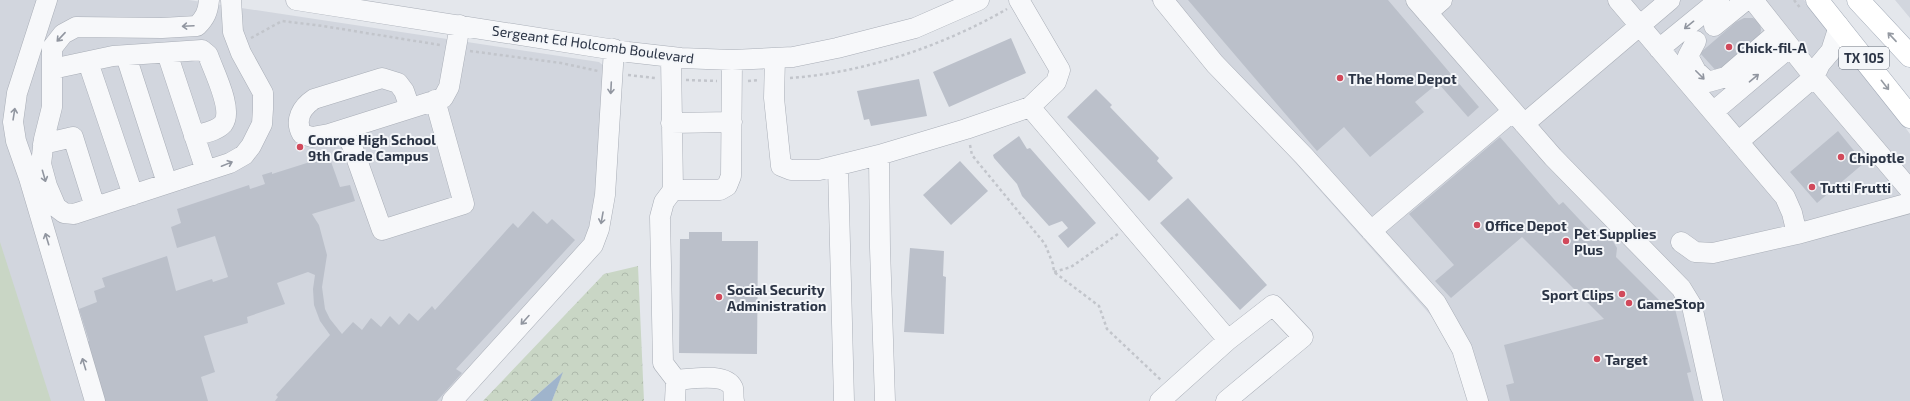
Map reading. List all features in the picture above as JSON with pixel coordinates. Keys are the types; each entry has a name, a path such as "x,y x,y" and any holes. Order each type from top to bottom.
{"main road":[{"name":"TX 105","path":"1817,0 1910,117"},
{"name":"TX 105","path":"1858,0 1910,56"}],"street":[{"path":"47,0 17,92 13,122 16,142 29,178 95,401"},
{"path":"209,0 205,18 197,26 162,28 76,27 63,34 52,48 52,106 43,144 41,164 47,186 56,207 64,213 74,214 133,195 230,163 244,155 251,146 262,124 263,94 241,53 233,32 231,0"},
{"name":"Sergeant Ed Holcomb Boulevard","path":"296,0 614,50 671,57 732,60 794,56 830,50 881,38 915,28 979,0"},
{"path":"775,58 774,98 781,166 791,170 819,170 838,166 966,129 1030,107 1056,82 1060,70 1019,0"},
{"path":"1163,0 1215,64 1304,156 1436,303 1462,349 1478,401"},
{"path":"1442,0 1422,6 1553,157 1680,288 1692,306 1713,401"},
{"path":"1618,0 1785,197 1792,213 1798,234"},
{"path":"1371,231 1640,26 1670,0"},
{"path":"1660,49 1719,0"},
{"path":"1714,26 1746,0"},
{"path":"1753,0 1814,77 1910,190"},
{"path":"410,108 404,92 398,83 382,78 314,99 307,104 299,116 298,127 302,134 312,137 346,129 443,98 449,87 460,25"},
{"path":"1738,142 1814,77 1820,64 1831,50 1839,26"},
{"path":"1713,112 1784,39"},
{"path":"1696,41 1688,56 1696,70 1708,82 1726,77 1784,39"},
{"path":"52,69 126,56 202,50 208,55 224,98 226,118 215,130 194,136"},
{"path":"452,401 593,245 600,229 605,195 614,50"},
{"path":"167,53 206,171"},
{"path":"126,56 167,183"},
{"path":"671,57 673,190 664,202 660,217 663,363 676,380 675,401"},
{"path":"673,190 720,190 727,186 731,176 732,60"},
{"path":"88,62 133,195"},
{"path":"346,129 382,230 464,204 435,100"},
{"path":"1030,107 1228,340"},
{"path":"671,123 732,122"},
{"path":"43,144 73,137 95,207"},
{"path":"879,155 880,248 885,401"},
{"path":"838,166 844,401"},
{"path":"1681,242 1695,252 1713,253 1798,234 1910,203"},
{"path":"1166,396 1228,340 1273,306 1303,337 1226,401"},
{"path":"676,380 714,378 728,381 733,389 734,401"}],"path":[{"path":"966,129 972,155 1045,244 1053,264 1054,272 1099,306 1107,328 1166,396"},
{"path":"1054,272 1071,267 1130,225"}],"shaded area":[{"name":"Conroe High School 9th Grade Campus","path":"0,0 189,0 599,62 605,67 593,230 443,401 0,401"},
{"path":"1151,0 1804,0 1859,64 1910,134 1910,401 1469,401 1455,349 1434,319"},
{"path":"1895,0 1910,0 1910,18"}],"green space":[{"path":"0,242 51,401 0,401"},
{"path":"638,266 644,401 552,401 562,373 530,401 483,401 604,274"}],"water":[{"path":"563,372 552,401 530,401"}],"building":[{"name":"The Home Depot","path":"1188,0 1388,0 1479,107 1468,117 1438,83 1415,102 1424,112 1370,157 1344,127 1317,151"},
{"name":"Chick-fil-A","path":"1744,18 1753,18 1760,23 1761,30 1759,41 1720,75 1700,53 1736,22"},
{"path":"1011,38 1026,73 949,107 933,72"},
{"path":"919,79 927,116 871,126 869,119 864,120 857,91"},
{"path":"1096,89 1112,105 1110,107 1159,158 1157,161 1173,178 1149,201 1067,117"},
{"path":"1838,131 1864,163 1817,203 1790,172"},
{"path":"1019,136 1027,149 1030,148 1096,223 1068,248 1058,236 1068,228 1062,221 1049,226 1022,196 1017,184 994,158 993,155"},
{"path":"1500,137 1559,205 1563,202 1594,235 1604,235 1612,240 1617,248 1616,257 1663,304 1673,301 1691,372 1687,373 1694,401 1510,401 1506,385 1514,383 1504,345 1604,319 1522,237 1451,298 1435,281 1454,265 1409,214"},
{"path":"329,156 340,187 350,185 355,201 312,214 319,225 327,255 322,287 325,309 330,319 342,334 353,322 362,330 371,318 381,327 390,316 399,325 409,313 418,321 432,306 435,310 513,223 518,228 533,211 547,224 552,219 575,240 456,369 462,373 437,401 275,401 278,397 276,395 330,335 320,321 314,305 313,289 315,275 308,272 277,283 285,304 247,317 248,323 204,336 215,372 201,377 208,401 100,401 82,343 89,341 79,309 97,302 94,291 105,287 102,278 167,256 176,291 212,279 213,282 228,277 215,236 177,248 171,227 181,223 177,209 249,185 250,189 265,184 262,175 272,172 272,174"},
{"path":"960,161 988,191 951,225 923,195"},
{"path":"1188,198 1267,285 1240,310 1160,223"},
{"name":"Social Security Administration","path":"689,232 722,232 722,241 758,241 757,354 679,353 680,239 689,239"},
{"path":"910,248 944,251 943,276 946,277 944,334 904,332"}],"place":[{"name":"Chick-fil-A","path":"1729,47"},
{"name":"The Home Depot","path":"1340,78"},
{"name":"Conroe High School 9th Grade Campus","path":"300,147"},
{"name":"Chipotle","path":"1841,157"},
{"name":"Tutti Frutti","path":"1812,187"},
{"name":"Office Depot","path":"1477,225"},
{"name":"Pet Supplies Plus","path":"1566,241"},
{"name":"Sport Clips","path":"1622,294"},
{"name":"Social Security Administration","path":"719,297"},
{"name":"GameStop","path":"1629,303"},
{"name":"Target","path":"1597,359"}]}
